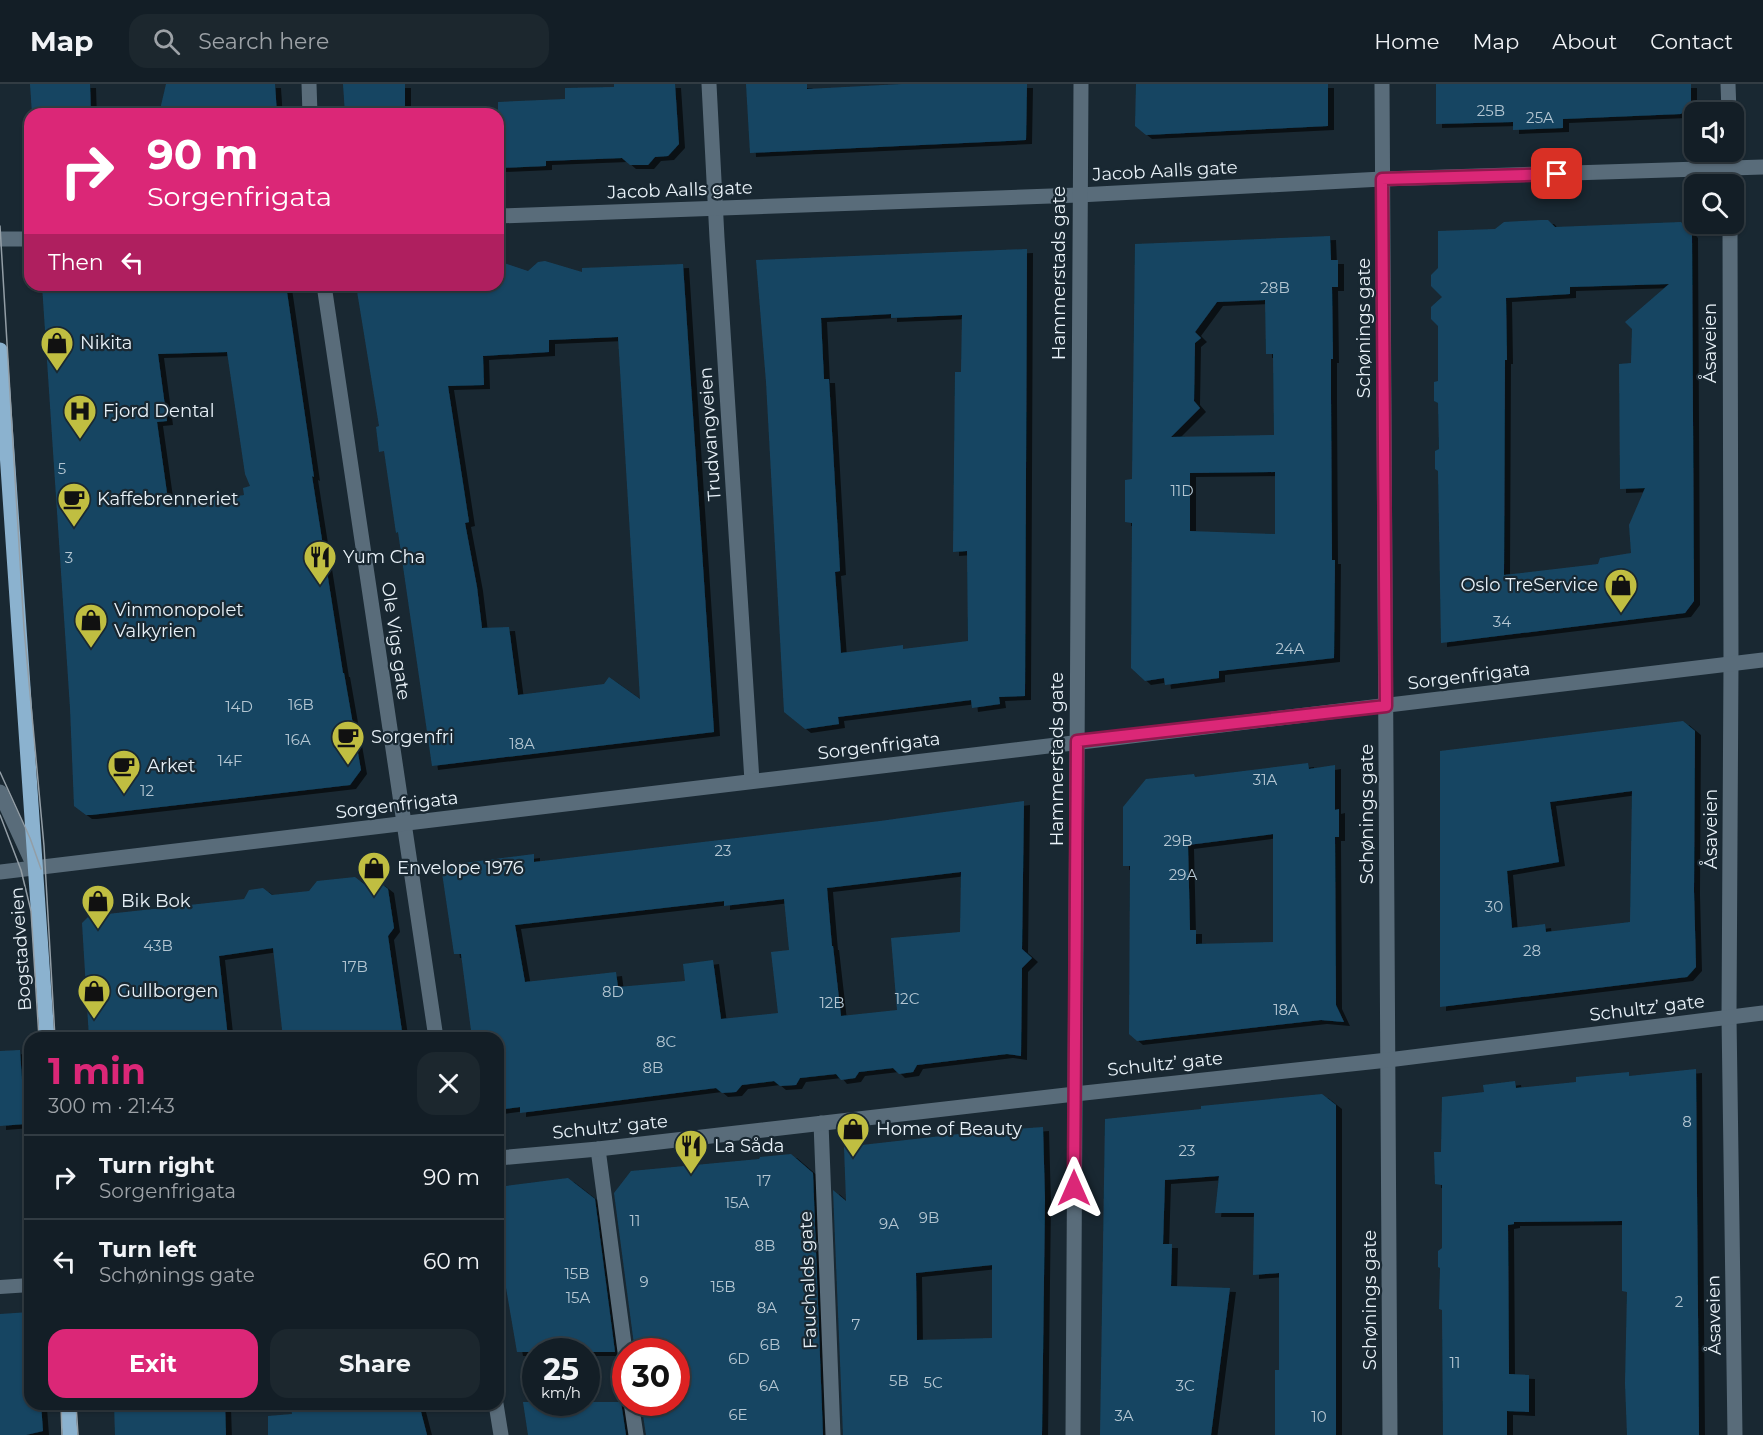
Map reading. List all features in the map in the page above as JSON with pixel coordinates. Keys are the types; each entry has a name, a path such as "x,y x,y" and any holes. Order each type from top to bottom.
{"main road":[{"path":"0,350 35,868"},
{"name":"Bogstadveien","path":"35,868 47,1032"},
{"path":"68,1410 70,1435"}],"street":[{"path":"309,84 310,108"},
{"name":"Trudvangveien","path":"709,84 752,781"},
{"name":"Hammerstads gate","path":"1073,1435 1081,84"},
{"name":"Schønings gate","path":"1382,84 1390,1435"},
{"path":"1728,84 1729,102"},
{"path":"1729,162 1729,174"},
{"name":"Jacob Aalls gate","path":"504,216 1079,195 1382,179 1763,167"},
{"name":"Åsaveien","path":"1730,234 1729,1017 1735,1435"},
{"path":"0,239 24,239"},
{"name":"Ole Vigs gate","path":"325,291 435,1032"},
{"name":"Sorgenfrigata","path":"0,872 1763,660"},
{"name":"Bogstadveien","path":"0,792 35,868"},
{"name":"Schultz’ gate","path":"504,1157 598,1149 1388,1060 1763,1013"},
{"name":"Fauchalds gate","path":"821,1123 833,1435"},
{"path":"598,1149 623,1338"},
{"path":"497,1410 501,1435"},
{"path":"633,1416 636,1435"}],"lane":[{"path":"0,1287 24,1285"}],"building":[{"path":"30,84 90,84 91,108 32,108"},
{"path":"166,84 275,84 277,108 160,108"},
{"path":"343,84 405,84 405,108 345,108"},
{"path":"614,84 675,84 679,144 668,156 655,157 648,165 630,165 622,158 546,161 546,166 504,168 504,108 498,108 498,102 565,99 565,88 614,87"},
{"path":"746,84 807,84 807,89 902,84 1027,84 1026,140 750,153"},
{"path":"1136,84 1328,84 1328,126 1146,135 1135,126"},
{"path":"1436,84 1691,84 1691,102 1684,102 1684,111 1681,114 1563,119 1563,128 1513,130 1513,122 1436,124"},
{"path":"1548,220 1555,227 1681,222 1684,225 1684,234 1692,234 1694,601 1685,613 1441,643 1438,471 1435,469 1435,451 1439,449 1438,403 1434,401 1434,382 1438,381 1438,326 1431,319 1431,307 1442,297 1431,286 1431,275 1438,268 1438,231 1495,229 1504,222","holes":["1669,284 1625,322 1632,329 1631,363 1619,364 1620,489 1645,488 1629,525 1631,553 1600,558 1598,564 1504,575 1506,298 1570,294 1570,287"]},
{"path":"1330,236 1331,260 1338,260 1338,287 1332,287 1333,359 1331,359 1332,560 1335,560 1334,658 1219,671 1219,678 1165,685 1164,678 1145,681 1131,668 1132,523 1125,522 1125,480 1132,479 1135,244","holes":["1265,300 1266,354 1273,354 1274,435 1171,437 1200,408 1194,401 1195,343 1201,338 1195,332 1217,302","1275,472 1275,534 1190,531 1190,473"]},
{"path":"1027,249 1025,696 999,697 1000,704 972,708 971,700 838,717 839,724 805,729 784,712 766,382 756,260","holes":["891,314 891,318 962,315 961,372 955,372 953,552 967,551 968,641 903,649 903,645 841,653 835,572 840,571 829,379 824,379 821,318"]},
{"path":"545,261 582,272 582,268 683,264 714,732 432,766 398,532 396,533 384,451 379,452 376,427 379,426 357,291 504,291 504,263 528,271 538,262","holes":["618,337 640,699 609,677 604,684 518,695 509,627 482,628 465,523 469,522 448,386 484,385 483,356 549,352 549,340"]},
{"path":"42,291 287,291 314,477 312,476 343,673 361,770 350,785 91,815 86,815 74,806 70,708","holes":["227,352 245,474 250,486 243,488 244,495 169,507 157,422 167,421 158,354"]},
{"path":"1683,721 1695,731 1696,967 1687,977 1440,1007 1440,751","holes":["1632,791 1630,922 1546,932 1545,924 1512,928 1507,871 1559,862 1550,802"]},
{"path":"1308,763 1309,769 1335,765 1335,810 1339,809 1339,837 1335,837 1336,1005 1344,1022 1321,1020 1137,1041 1129,1034 1130,866 1123,866 1123,807 1146,779 1194,774 1195,777","holes":["1273,834 1273,942 1196,944 1196,930 1190,930 1188,845"]},
{"path":"1024,801 1022,949 1032,958 1022,968 1021,1056 1007,1054 917,1065 913,1072 899,1074 893,1068 859,1072 855,1078 841,1080 836,1074 800,1078 796,1085 780,1086 774,1081 742,1085 736,1092 722,1093 716,1088 520,1113 520,1107 504,1109 504,1032 471,1032 461,954 454,954 441,866 534,854 534,862 880,821","holes":["961,872 960,932 891,938 897,1010 841,1016 827,888","784,899 789,950 771,952 778,1013 721,1019 713,960 683,964 685,981 618,987 616,972 525,982 515,925 724,901 724,906"]},
{"path":"355,877 364,884 379,882 388,889 394,928 388,936 402,1032 282,1032 273,948 219,956 227,1032 89,1032 82,923 89,916 244,899 249,890 263,888 272,895 309,891 317,881"},
{"path":"20,1050 24,1124 0,1126 0,1051"},
{"path":"1696,1069 1699,1435 1627,1435 1625,1383 1627,1292 1622,1291 1622,1221 1514,1222 1508,1225 1509,1374 1529,1375 1529,1412 1507,1411 1507,1435 1443,1435 1442,1310 1439,1309 1440,1268 1438,1267 1438,1251 1442,1248 1442,1185 1435,1184 1434,1152 1441,1152 1442,1097 1484,1092 1483,1085 1515,1081 1516,1088 1576,1082 1576,1077 1629,1072 1629,1076"},
{"path":"1322,1094 1336,1105 1336,1435 1275,1435 1275,1370 1279,1370 1279,1273 1253,1275 1254,1213 1215,1213 1219,1176 1165,1180 1163,1244 1172,1244 1171,1286 1230,1288 1211,1435 1100,1435 1105,1119 1201,1109 1201,1106"},
{"path":"1043,1127 1045,1200 1042,1435 843,1435 833,1190 846,1201 844,1147","holes":["992,1265 992,1338 917,1340 916,1273"]},
{"path":"791,1154 813,1173 823,1435 646,1435 643,1416 690,1416 690,1338 633,1338 614,1193 631,1171 759,1159 760,1157"},
{"path":"568,1178 595,1199 613,1338 612,1352 600,1352 600,1338 522,1338 522,1352 517,1352 504,1276 504,1186"},
{"path":"24,1312 24,1410 41,1410 43,1431 26,1435 0,1435 0,1314"},
{"path":"600,1402 612,1402 612,1416 623,1416 626,1435 528,1435 525,1416 600,1416"},
{"path":"114,1410 225,1410 226,1435 115,1435"},
{"path":"291,1410 421,1410 427,1435 268,1435 268,1416 292,1414"}],"tram line":[{"path":"0,226 24,628 44,846 55,1032"},
{"path":"0,772 30,838 41,869"},
{"path":"0,815 21,870 31,911 39,1032"},
{"path":"61,1410 62,1435"},
{"path":"76,1410 78,1435"}],"place":[{"name":"Nikita","path":"57,372"},
{"name":"Fjord Dental","path":"80,440"},
{"name":"Kaffebrenneriet","path":"74,528"},
{"name":"Yum Cha","path":"320,586"},
{"name":"Oslo TreService","path":"1621,614"},
{"name":"Vinmonopolet Valkyrien","path":"91,649"},
{"name":"Sorgenfri","path":"348,766"},
{"name":"Arket","path":"124,795"},
{"name":"Envelope 1976","path":"374,897"},
{"name":"Bik Bok","path":"98,930"},
{"name":"Gullborgen","path":"94,1020"},
{"name":"Home of Beauty","path":"853,1158"},
{"name":"La Såda","path":"691,1175"}],"route":[{"path":"1074,1188 1077,741 1386,706 1382,179 1557,174"}]}
